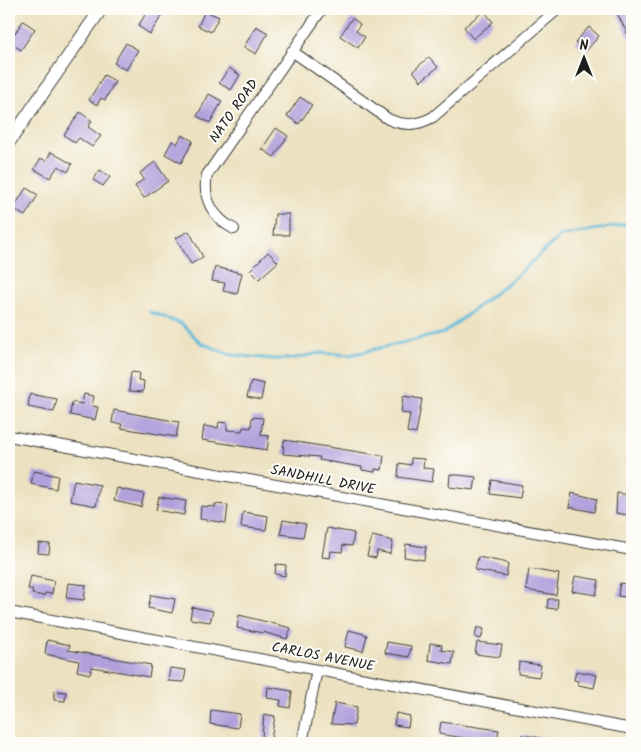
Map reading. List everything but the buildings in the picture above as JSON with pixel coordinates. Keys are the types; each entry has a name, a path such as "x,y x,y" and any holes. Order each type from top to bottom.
{"street":[{"path":"9,142 101,9"},
{"name":"NATO ROAD","path":"234,229 220,220 208,202 205,183 207,175 322,9"},
{"path":"292,51 388,119 397,123 414,124 433,117 558,9"},
{"name":"SANDHILL DRIVE","path":"9,436 632,550"},
{"name":"CARLOS AVENUE","path":"9,612 632,729"},
{"path":"302,743 317,670"}],"waterway":[{"path":"150,312 182,324 201,343 232,355 273,359 291,359 320,353 350,355 444,333 519,274 560,236 632,223"}]}
